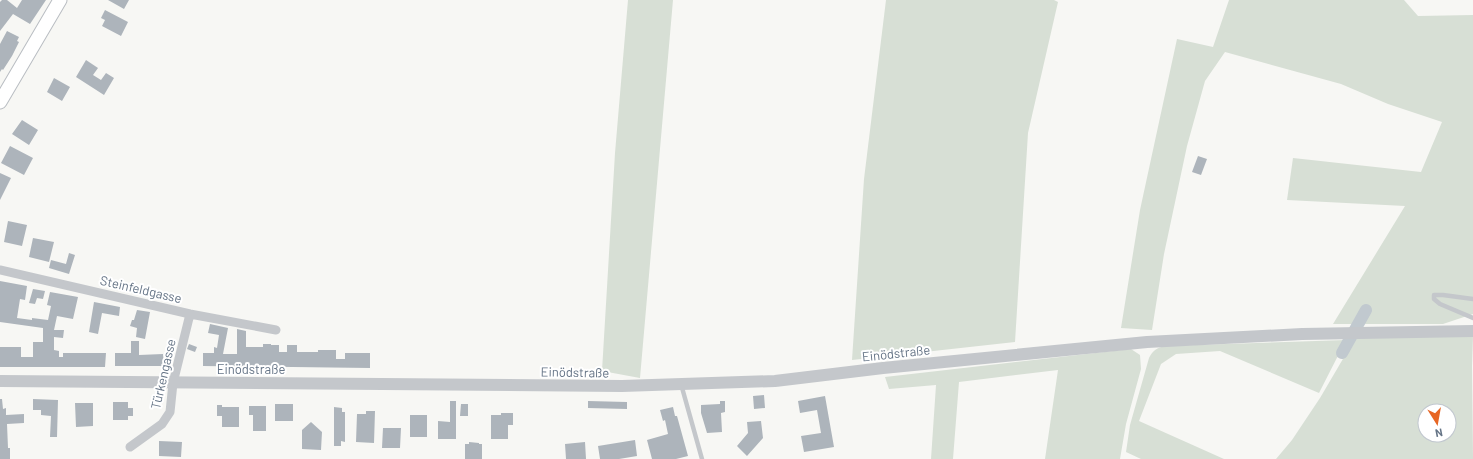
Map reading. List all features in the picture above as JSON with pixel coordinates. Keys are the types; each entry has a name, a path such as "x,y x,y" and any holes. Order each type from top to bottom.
{"main road":[{"path":"0,102 60,0"}],"street":[{"name":"Steinfeldgasse","path":"0,270 190,314 276,330"},
{"name":"Türkengasse","path":"130,447 162,424 170,412 173,383 190,314"},
{"name":"Einödstraße","path":"0,381 614,386 775,381 883,368 1148,342 1302,334 1473,331"}],"lane":[{"path":"1473,299 1434,295 1434,299 1440,304 1473,318"},
{"path":"681,384 702,459"}],"shaded area":[{"path":"628,0 673,0 640,378 602,371 615,153"},
{"path":"886,0 1054,0 1058,2 1028,133 1015,342 852,360 864,179"},
{"path":"1229,0 1404,0 1418,16 1473,15 1473,314 1443,324 1333,324 1405,206 1287,200 1293,158 1421,172 1442,122 1388,104 1341,84 1225,52 1205,81 1187,146 1164,254 1152,330 1121,328 1140,210 1177,39 1213,47"},
{"path":"1357,335 1473,336 1473,459 1276,459 1292,440 1320,398"},
{"path":"1346,340 1319,393 1220,351 1176,354 1161,364 1139,421 1224,459 1141,459 1126,452 1130,425 1149,358 1157,349 1165,346"},
{"path":"1131,349 1140,355 1141,369 1126,424 1120,459 1045,459 1058,370 959,382 953,459 931,459 936,385 889,389 885,377"}],"building":[{"path":"2,0 7,0 17,8 22,0 46,0 30,24 13,14 0,31 0,2"},
{"path":"108,0 129,0 124,9"},
{"path":"105,10 128,22 121,36 102,26 105,20 101,18"},
{"path":"7,31 19,37 17,41 19,42 12,56 0,72 0,44"},
{"path":"86,60 98,68 93,75 101,80 106,73 114,78 104,95 76,77"},
{"path":"54,78 70,87 62,101 47,92"},
{"path":"22,120 38,130 29,145 12,134"},
{"path":"10,146 33,158 24,175 1,163"},
{"path":"1198,156 1207,159 1201,175 1192,172"},
{"path":"0,173 11,178 0,200"},
{"path":"8,221 27,225 22,246 4,242"},
{"path":"33,238 54,242 49,262 29,257"},
{"path":"69,253 75,255 69,274 49,268 51,260 66,264"},
{"path":"0,281 27,286 25,300 20,299 17,318 48,320 51,306 47,305 50,292 78,297 73,319 57,316 54,330 64,330 63,338 54,337 54,350 59,351 59,357 63,357 63,353 106,353 105,367 0,367 0,347 21,347 21,357 33,357 33,342 43,342 43,328 0,322"},
{"path":"33,289 45,291 43,299 37,298 35,304 29,303"},
{"path":"94,302 120,307 119,316 102,313 98,334 89,332"},
{"path":"137,310 150,312 145,339 136,337 137,328 130,326 132,320 134,320"},
{"path":"210,324 228,328 223,354 237,354 237,329 246,331 246,347 263,347 263,344 279,345 279,352 287,352 287,345 297,345 297,352 336,350 336,359 345,359 345,353 370,353 370,368 203,366 203,353 214,353 214,347 217,348 219,335 208,333"},
{"path":"131,341 139,341 139,355 163,354 164,366 115,366 115,353 131,353"},
{"path":"189,344 197,347 195,352 187,349"},
{"path":"764,395 765,408 754,409 753,396"},
{"path":"825,396 834,447 804,452 801,436 821,433 817,410 800,413 798,401"},
{"path":"0,399 2,399 3,409 6,408 6,415 24,414 24,423 7,424 10,459 0,459"},
{"path":"33,399 58,400 57,437 50,437 51,416 41,415 41,410 33,410"},
{"path":"450,401 456,401 456,439 438,439 438,421 450,422"},
{"path":"588,401 627,402 627,409 588,408"},
{"path":"720,401 725,401 725,412 721,413 722,432 707,433 701,413 701,405 720,404"},
{"path":"113,402 128,402 128,408 133,408 133,416 128,416 128,420 113,420"},
{"path":"75,403 93,403 93,426 76,427"},
{"path":"275,404 293,404 293,421 275,421"},
{"path":"461,404 468,404 468,416 460,416"},
{"path":"217,405 222,405 222,407 239,407 239,427 222,427 222,416 217,416"},
{"path":"249,406 266,406 266,431 253,431 253,415 249,415"},
{"path":"334,407 342,408 342,412 345,412 345,442 341,441 341,446 334,446"},
{"path":"673,407 688,456 676,459 652,459 647,440 668,434 665,420 663,421 660,410"},
{"path":"366,411 375,411 374,443 356,442 357,414 366,414"},
{"path":"501,413 513,413 513,425 508,425 508,439 491,439 491,415 501,415"},
{"path":"410,415 427,415 427,437 410,437"},
{"path":"761,421 763,438 747,456 737,446 748,433 747,422"},
{"path":"311,422 322,432 321,450 302,449 302,430"},
{"path":"383,428 401,428 400,448 382,448"},
{"path":"635,440 637,456 619,459 600,459 598,446"},
{"path":"159,441 182,442 181,457 159,456"},
{"path":"469,442 482,444 482,459 465,459 465,444 469,444"},
{"path":"585,442 586,459 566,459 565,444"}],"waterway":[{"path":"1342,353 1366,310"}]}
